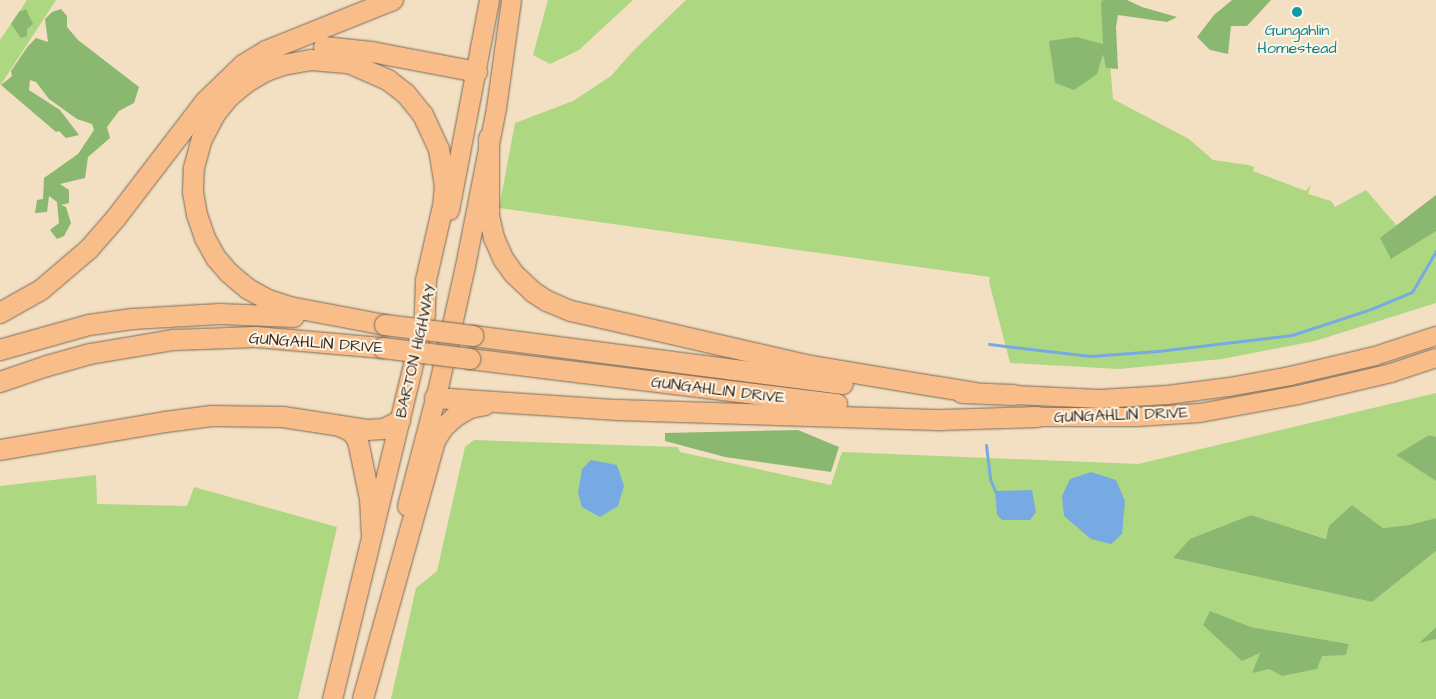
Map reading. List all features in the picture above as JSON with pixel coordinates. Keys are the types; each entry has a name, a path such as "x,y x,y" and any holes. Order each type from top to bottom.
{"highway":[{"path":"0,313 40,290 89,249 116,218 205,102 232,74 266,51 393,0"},
{"name":"BARTON HIGHWAY","path":"332,699 400,421 454,188 489,0"},
{"name":"BARTON HIGHWAY","path":"362,699 430,396 449,337 496,100 511,0"},
{"path":"232,74 283,52 317,47 372,52 477,72 488,78 494,86 496,100"},
{"path":"386,325 290,308 268,300 248,289 229,274 216,258 205,238 197,214 194,192 194,168 202,139 216,113 229,97 247,82 266,71 283,65 311,60 349,63 388,80 406,94 424,116 439,149 445,184 443,206 426,280 425,316"},
{"path":"489,138 489,216 494,238 504,260 514,274 533,292 547,301 572,310 812,366 975,393"},
{"name":"GUNGAHLIN DRIVE","path":"0,350 89,325 180,316 256,314 386,325 855,386 1014,395"},
{"name":"GUNGAHLIN DRIVE","path":"0,382 90,354 174,340 256,337 383,348 830,403 1038,417"},
{"path":"412,368 414,381 430,396 502,404 618,410 941,420 1038,417"},
{"path":"0,450 165,422 212,416 283,416 371,430 384,429 400,421 430,396"},
{"path":"362,699 436,438 446,424 464,411 478,406 502,404"},
{"path":"334,424 348,430 358,440 370,499 372,533"}],"main road":[{"name":"GUNGAHLIN DRIVE","path":"1014,395 1100,399 1167,395 1230,387 1290,376 1375,356 1436,336"},
{"name":"GUNGAHLIN DRIVE","path":"1038,417 1137,417 1200,413 1298,395 1391,373 1436,358"}],"green space":[{"path":"27,0 56,0 0,86 0,40"},
{"path":"548,0 633,0 579,50 550,64 533,55"},
{"path":"686,0 1105,0 1113,99 1189,139 1213,160 1254,167 1253,171 1306,191 1311,185 1308,194 1331,201 1335,207 1366,190 1402,232 1436,207 1436,303 1315,341 1222,359 1119,369 1010,363 989,282 990,277 499,208 515,123 573,101 611,76 633,51"},
{"path":"1103,0 1127,0 1142,7 1177,17 1167,22 1118,15 1116,27 1118,69 1106,68 1103,54 1097,74 1074,90 1055,83 1049,41 1076,37 1103,44 1101,2"},
{"path":"1232,0 1271,0 1247,26 1231,26 1228,54 1210,50 1197,37 1214,15"},
{"path":"26,9 33,24 27,29 27,36 21,38 11,24 19,12"},
{"path":"61,9 67,16 67,27 78,40 139,87 134,103 119,111 107,127 110,138 88,157 85,178 60,184 69,190 69,203 61,205 66,207 71,223 64,236 57,239 50,230 59,223 57,202 49,196 47,212 35,213 37,200 43,199 44,178 78,154 94,130 92,124 77,119 49,99 36,82 30,80 29,90 60,110 79,135 66,138 59,131 56,132 1,85 12,76 11,71 28,46 36,38 48,42 45,19 52,12"},
{"path":"1436,195 1436,231 1391,259 1380,238"},
{"path":"1436,393 1436,437 1429,435 1397,455 1436,481 1436,518 1409,525 1383,528 1352,505 1327,539 1250,515 1173,558 1372,602 1436,551 1436,627 1420,642 1436,639 1436,699 391,699 416,588 437,571 465,447 474,440 678,447 680,452 831,485 842,452 1138,464","holes":["1210,612 1251,627 1349,644 1346,655 1260,652"]},
{"path":"798,430 839,447 831,472 725,457 665,441 665,433"},
{"path":"1429,435 1436,437 1436,481 1396,455"},
{"path":"96,475 97,504 187,506 194,487 337,527 298,699 0,699 0,486"},
{"path":"1352,505 1383,528 1409,525 1436,518 1436,551 1372,602 1173,558 1190,539 1251,515 1326,539 1329,526"},
{"path":"1210,611 1251,627 1349,644 1346,655 1322,656 1317,669 1282,676 1269,669 1252,673 1260,653 1242,661 1203,625"},
{"path":"1436,627 1436,639 1419,643"}],"water":[{"path":"591,460 617,465 624,486 618,506 600,517 582,507 578,493 582,469"},
{"path":"1091,472 1116,480 1125,501 1122,534 1111,544 1091,539 1064,516 1062,496 1070,479"},
{"path":"1032,490 1036,512 1030,520 1002,520 997,515 995,491"}],"waterway":[{"path":"989,344 1090,356 1158,351 1292,335 1371,309 1412,292 1436,251"},
{"path":"986,445 990,479 995,491"}],"place":[{"name":"Gungahlin Homestead","path":"1297,12"}]}
